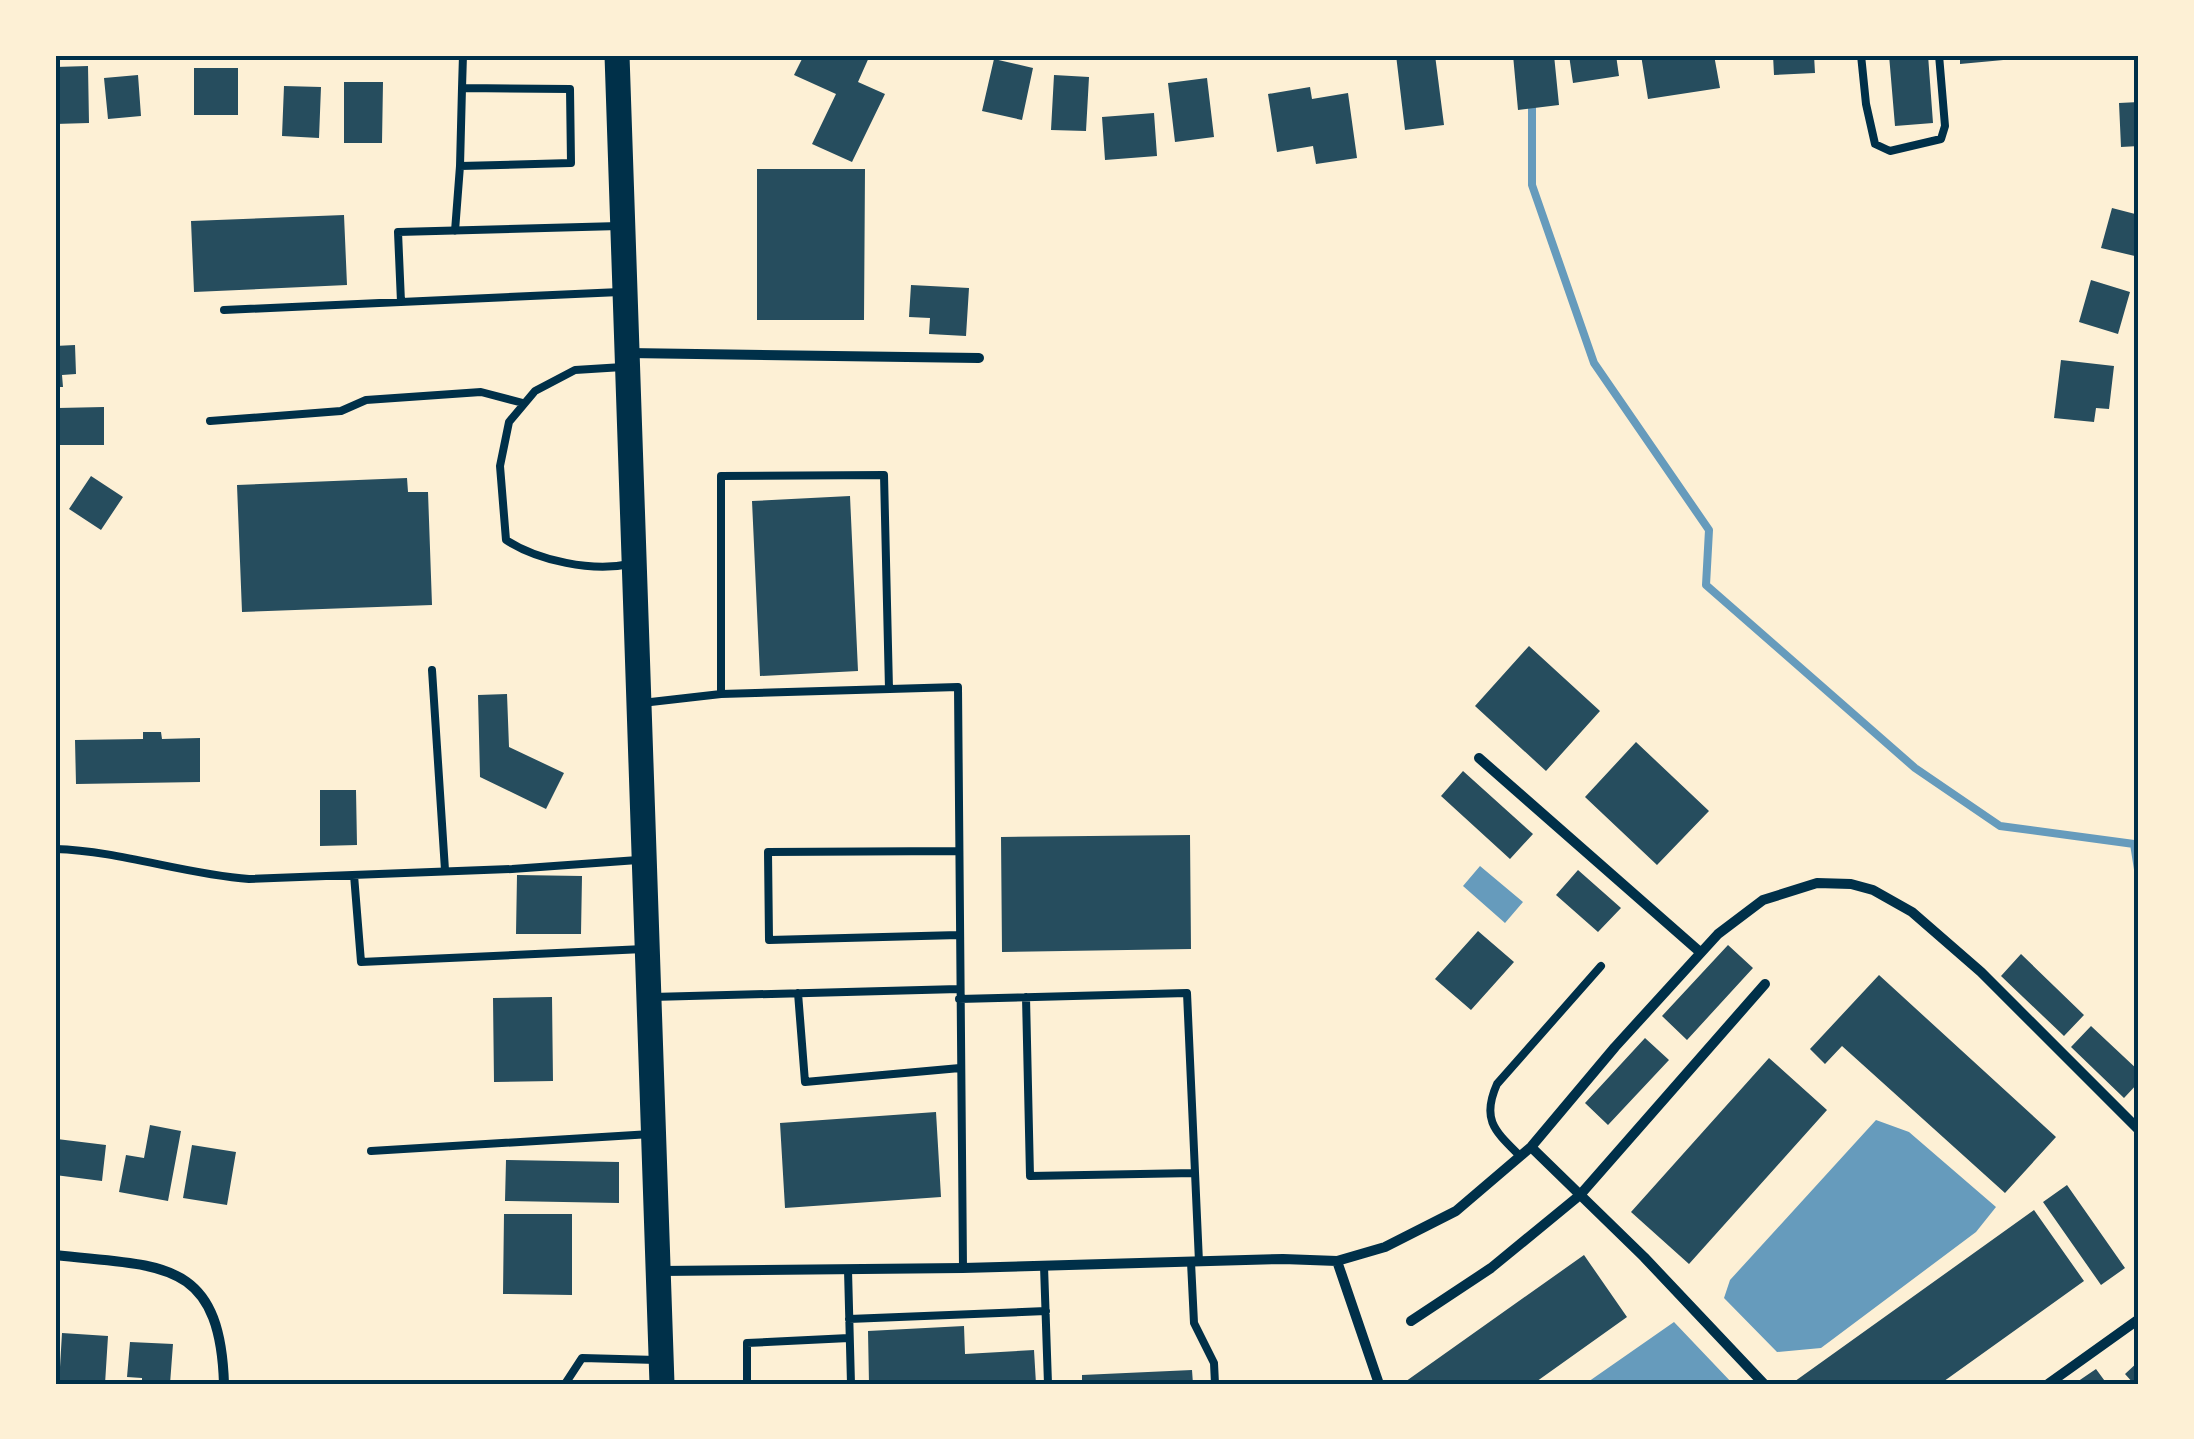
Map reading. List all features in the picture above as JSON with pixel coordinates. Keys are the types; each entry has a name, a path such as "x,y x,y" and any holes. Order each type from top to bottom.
{"main road":[{"path":"617,55 662,1372"}],"street":[{"path":"627,360 979,358"},
{"path":"1479,758 1700,952"},
{"path":"659,1271 1337,1261 1396,1242 1456,1210 1530,1147 1700,952 1744,912 1763,900 1816,883 1851,884 1873,890 1912,912 1980,972 2139,1130"},
{"path":"1410,1320 1492,1268 1580,1195 1765,984"},
{"path":"1530,1147 1712,1326 1764,1384"},
{"path":"55,1255 160,1268 190,1283 213,1311 222,1344 224,1384"},
{"path":"1337,1261 1378,1384"},
{"path":"2048,1384 2139,1319"}],"lane":[{"path":"455,231 463,55"},
{"path":"1862,55 1866,104 1875,144 1890,151 1940,138 1945,126 1938,55"},
{"path":"460,166 572,163 570,89 462,88"},
{"path":"401,302 398,232 622,226"},
{"path":"224,310 624,292"},
{"path":"627,360 575,370 534,391 509,422 500,466 506,540 520,550 590,566 633,563"},
{"path":"210,421 341,411 366,400 481,392 523,403"},
{"path":"720,694 720,476 884,475 890,689"},
{"path":"432,670 445,870"},
{"path":"638,703 720,694 958,687 964,1268"},
{"path":"55,849 133,857 218,876 295,878 643,860"},
{"path":"959,935 769,940 768,852 960,851"},
{"path":"354,875 362,962 646,948"},
{"path":"1520,1156 1490,1120 1488,1103 1497,1084 1601,966"},
{"path":"648,998 959,989"},
{"path":"798,993 805,1082 960,1068"},
{"path":"959,999 1187,993 1195,1173 1194,1324 1214,1363 1216,1384"},
{"path":"1026,997 1030,1176 1195,1173"},
{"path":"372,1150 655,1134"},
{"path":"1044,1266 1048,1384"},
{"path":"848,1270 851,1384"},
{"path":"849,1319 1046,1311"},
{"path":"746,1384 747,1343 850,1338"},
{"path":"565,1384 582,1358 662,1372"}],"water":[{"path":"1480,866 1523,902 1505,923 1463,886"},
{"path":"1876,1120 1909,1132 1996,1207 1976,1232 1821,1348 1777,1352 1724,1298 1730,1280"},
{"path":"1674,1322 1733,1384 1585,1384"}],"building":[{"path":"804,55 870,55 858,82 885,94 852,162 812,144 836,94 794,75"},
{"path":"1396,55 1435,55 1444,125 1405,130"},
{"path":"1513,55 1554,55 1559,105 1518,110"},
{"path":"1569,55 1616,55 1619,76 1573,83"},
{"path":"1641,55 1714,55 1720,88 1648,99"},
{"path":"1773,55 1814,55 1815,73 1774,75"},
{"path":"1889,55 1928,55 1933,123 1895,126"},
{"path":"1960,55 2025,55 2025,58 1960,64"},
{"path":"994,59 1033,68 1022,120 982,111"},
{"path":"88,66 89,123 55,124 55,67"},
{"path":"194,68 238,68 238,115 194,115"},
{"path":"138,75 141,116 108,119 104,78"},
{"path":"1054,75 1089,77 1086,131 1051,130"},
{"path":"1207,78 1214,137 1175,142 1168,83"},
{"path":"344,82 383,82 382,143 344,143"},
{"path":"284,86 321,87 319,138 282,136"},
{"path":"1310,87 1312,99 1348,93 1357,158 1316,164 1313,146 1277,152 1268,94"},
{"path":"2139,102 2139,146 2121,147 2119,103"},
{"path":"1154,113 1157,156 1105,160 1102,117"},
{"path":"757,169 865,169 864,320 757,320"},
{"path":"2112,208 2139,215 2139,257 2101,248"},
{"path":"344,215 347,285 194,292 191,221"},
{"path":"2091,280 2130,292 2118,334 2079,322"},
{"path":"911,285 969,288 966,336 929,334 930,318 909,317"},
{"path":"75,345 76,374 62,375 63,387 55,387 55,346"},
{"path":"2061,360 2114,366 2109,409 2096,408 2094,422 2054,418"},
{"path":"104,407 104,445 58,445 58,408"},
{"path":"91,476 123,497 101,530 69,509"},
{"path":"407,478 408,492 428,492 432,605 242,612 237,485"},
{"path":"850,496 858,671 760,676 752,501"},
{"path":"1529,646 1600,711 1546,771 1475,706"},
{"path":"507,694 509,747 564,773 546,809 480,777 478,695"},
{"path":"143,732 161,732 162,739 200,738 200,782 76,784 75,740 143,739"},
{"path":"1636,742 1709,811 1657,865 1585,797"},
{"path":"1463,771 1533,834 1510,859 1441,796"},
{"path":"320,790 356,790 357,845 320,846"},
{"path":"1190,835 1191,949 1002,952 1001,837"},
{"path":"1578,870 1621,908 1598,932 1556,895"},
{"path":"517,875 582,876 581,934 516,934"},
{"path":"1478,931 1514,962 1471,1010 1435,979"},
{"path":"1728,945 1753,968 1687,1040 1662,1016"},
{"path":"2021,954 2084,1015 2064,1036 2001,976"},
{"path":"1879,975 2056,1137 2005,1193 1842,1046 1825,1064 1810,1049"},
{"path":"552,997 553,1081 494,1082 493,998"},
{"path":"2091,1026 2139,1071 2139,1082 2124,1098 2071,1047"},
{"path":"1645,1038 1669,1060 1608,1125 1585,1103"},
{"path":"1769,1058 1827,1110 1689,1264 1631,1212"},
{"path":"936,1112 941,1197 785,1208 780,1123"},
{"path":"150,1125 181,1131 168,1201 119,1192 126,1155 144,1158"},
{"path":"57,1139 106,1145 102,1181 55,1175"},
{"path":"192,1145 236,1152 227,1205 183,1198"},
{"path":"506,1160 619,1162 619,1203 505,1201"},
{"path":"2067,1185 2125,1268 2101,1285 2043,1202"},
{"path":"2034,1210 2084,1281 1940,1384 1791,1384"},
{"path":"504,1214 572,1214 572,1295 503,1294"},
{"path":"1584,1255 1627,1317 1533,1384 1402,1384"},
{"path":"964,1326 965,1354 1034,1350 1036,1384 869,1384 868,1331"},
{"path":"62,1333 108,1336 105,1384 59,1384"},
{"path":"130,1342 173,1344 170,1384 142,1384 142,1378 127,1377"},
{"path":"2139,1361 2139,1384 2134,1384 2125,1374"},
{"path":"2096,1369 2107,1384 2074,1384"},
{"path":"1192,1370 1193,1384 1082,1384 1082,1375"}],"waterway":[{"path":"1532,99 1532,185 1594,363 1709,530 1706,585 1915,768 2000,826 2134,844 2139,876"}]}
